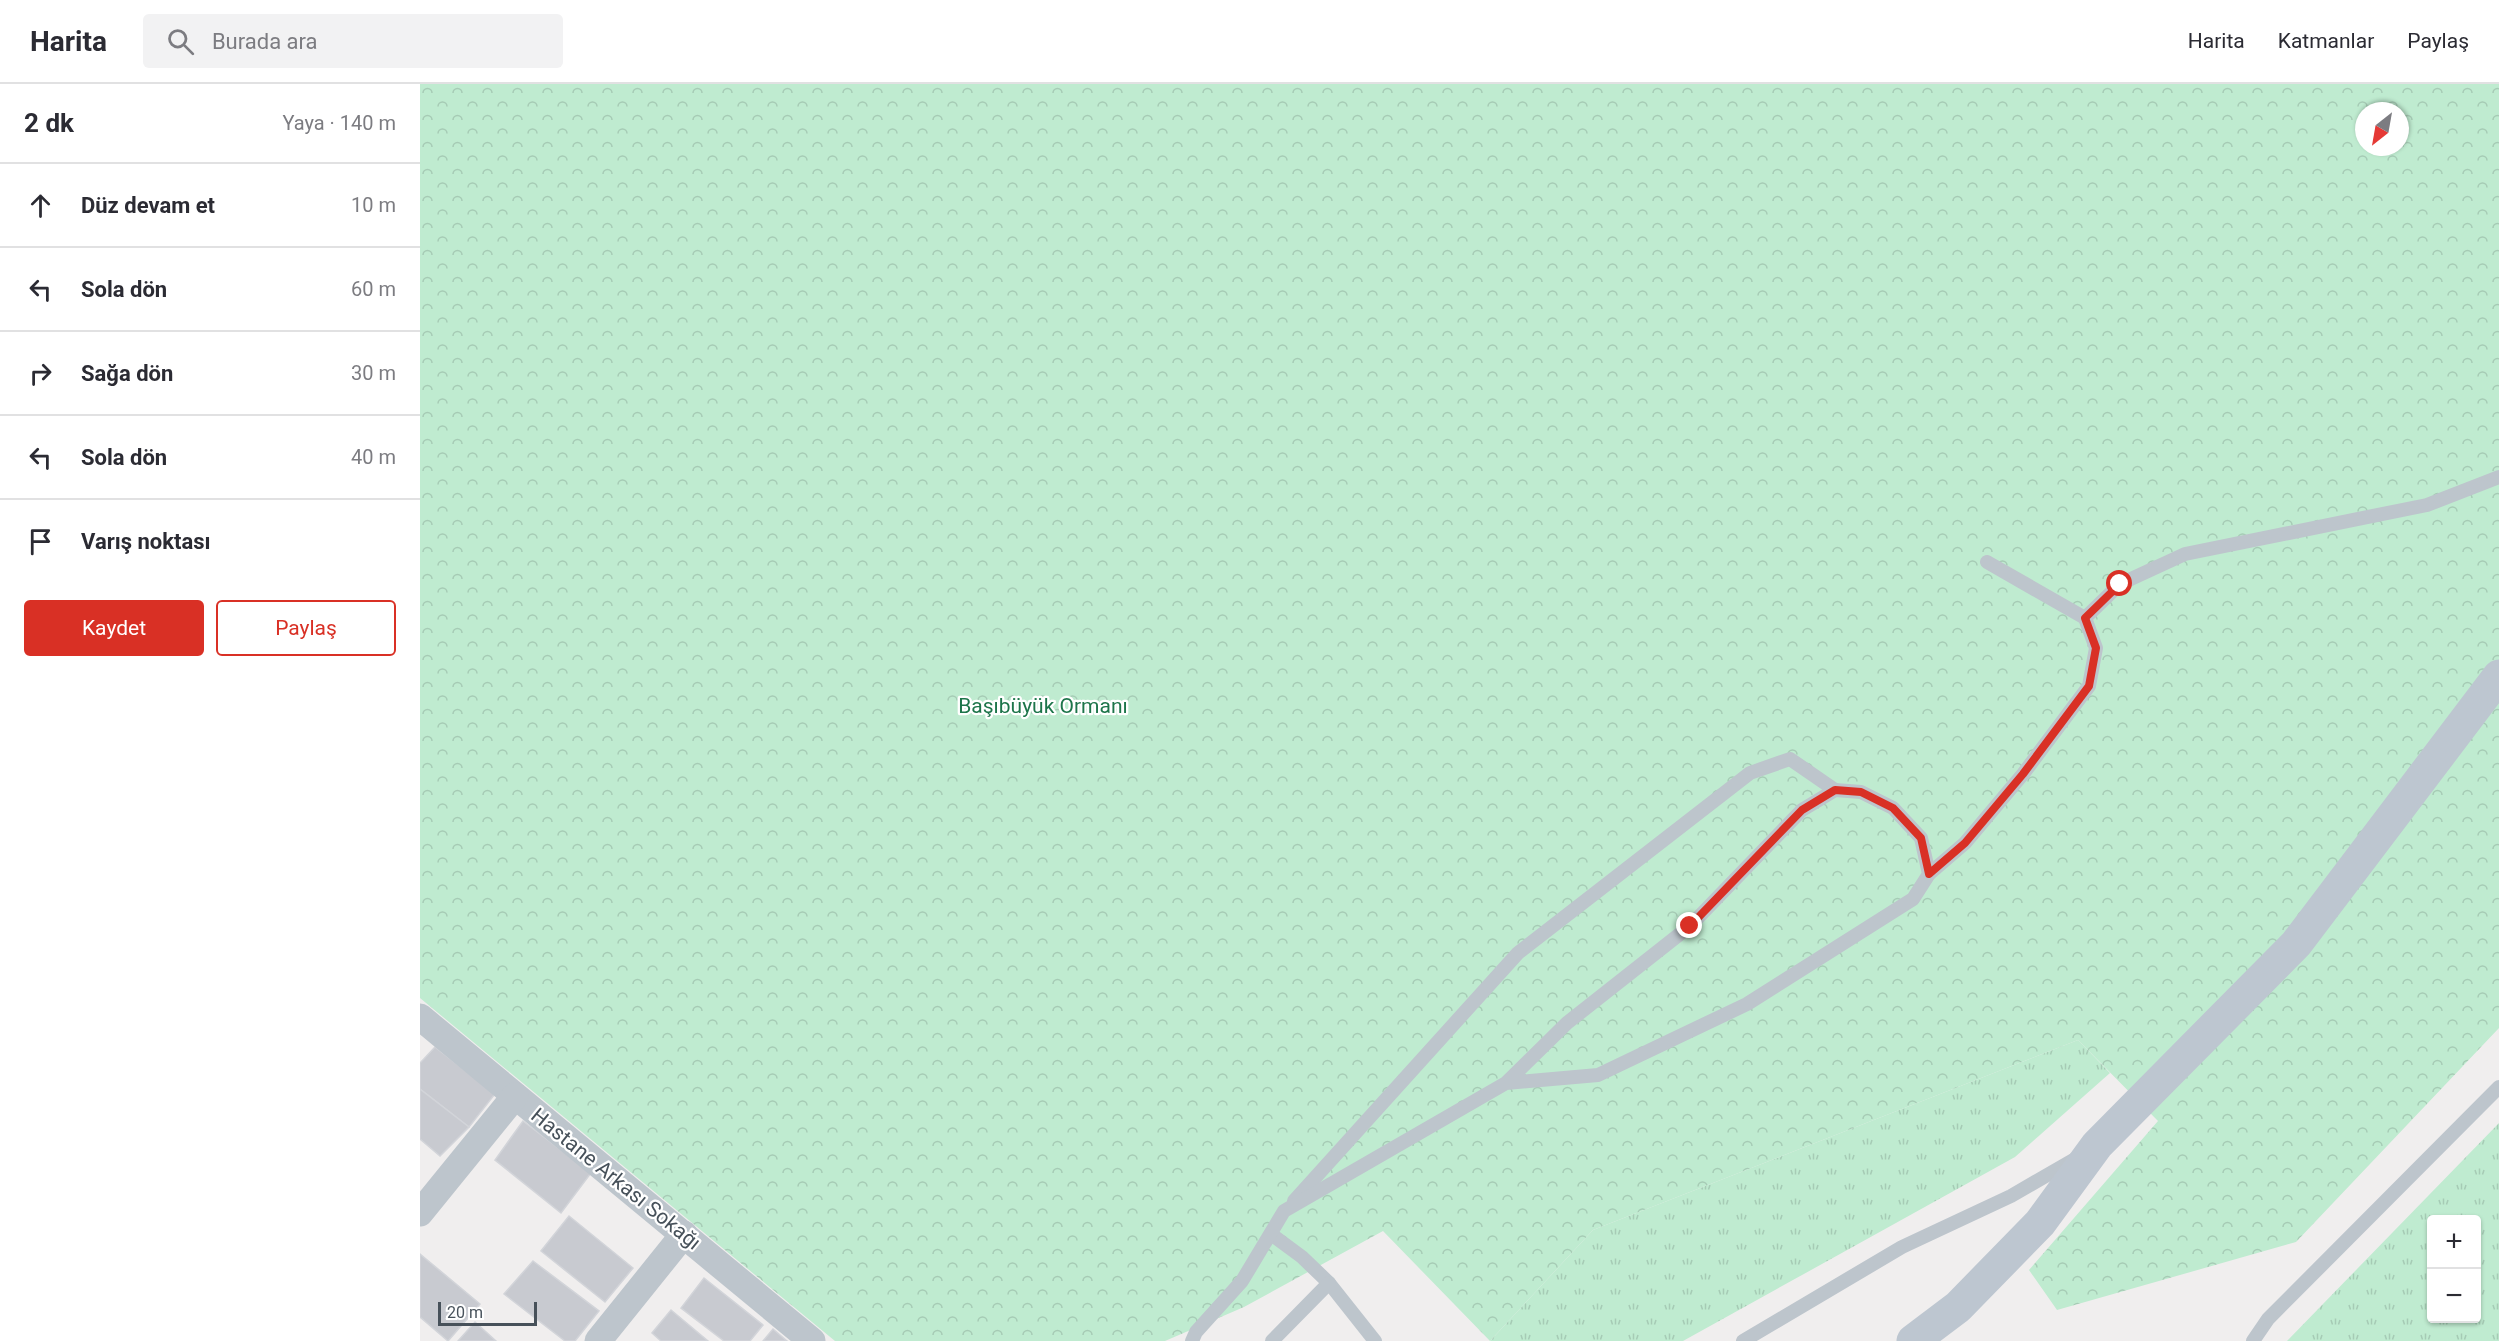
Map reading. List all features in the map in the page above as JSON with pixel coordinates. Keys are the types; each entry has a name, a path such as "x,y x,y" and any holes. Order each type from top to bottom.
{"main road":[{"path":"1926,1336 1958,1307 2040,1223 2097,1145 2296,944 2487,696 2499,676"}],"street":[{"name":"Hastane Arkası Sokağı","path":"420,1017 812,1341"},
{"path":"420,1213 515,1096"},
{"path":"598,1341 684,1234"}],"lane":[{"path":"2085,618 2120,584 2185,554 2427,505 2499,477"},
{"path":"1506,1083 1598,1075 1747,1004 1913,899 1929,874 1965,843 2023,774 2089,686 2096,648 2085,618 1987,562"},
{"path":"1192,1341 1196,1332 1242,1281 1284,1211 1518,953 1750,773 1790,759 1835,790 1861,792 1893,808 1921,838 1929,874"},
{"path":"1284,1211 1506,1083 1567,1023 1690,926 1802,810 1835,790"},
{"path":"2253,1341 2268,1319 2499,1087"},
{"path":"1743,1341 1902,1247 2011,1196 2097,1145"},
{"path":"1270,1234 1302,1257 1329,1283 1375,1341"},
{"path":"1272,1341 1329,1283"}],"green space":[{"name":"Başıbüyük Ormanı","path":"420,84 2499,84 2499,1028 2296,1242 2057,1310 2029,1270 2158,1121 2078,1040 1593,1230 1490,1341 1383,1231 1244,1307 1165,1341 835,1341 420,998"},
{"path":"2078,1040 2110,1073 2015,1157 1683,1341 1490,1341 1593,1230"},
{"path":"2499,1123 2499,1341 2287,1341"}],"building":[{"path":"435,1047 495,1094 469,1127 420,1089 420,1063"},
{"path":"420,1089 469,1127 440,1156 420,1139"},
{"path":"523,1121 591,1173 561,1213 495,1160"},
{"path":"569,1216 633,1268 605,1302 541,1251"},
{"path":"420,1254 480,1304 448,1341 420,1317"},
{"path":"533,1261 599,1311 575,1341 565,1341 504,1294"},
{"path":"704,1278 763,1325 750,1341 724,1341 681,1308"},
{"path":"671,1310 708,1341 661,1341 652,1333"},
{"path":"475,1322 496,1341 458,1341"},
{"path":"773,1329 787,1341 763,1341"}],"route":[{"path":"1690,926 1802,810 1835,790 1861,792 1893,808 1921,838 1929,874 1965,843 2023,774 2089,686 2096,648 2085,618 2120,584"}]}
